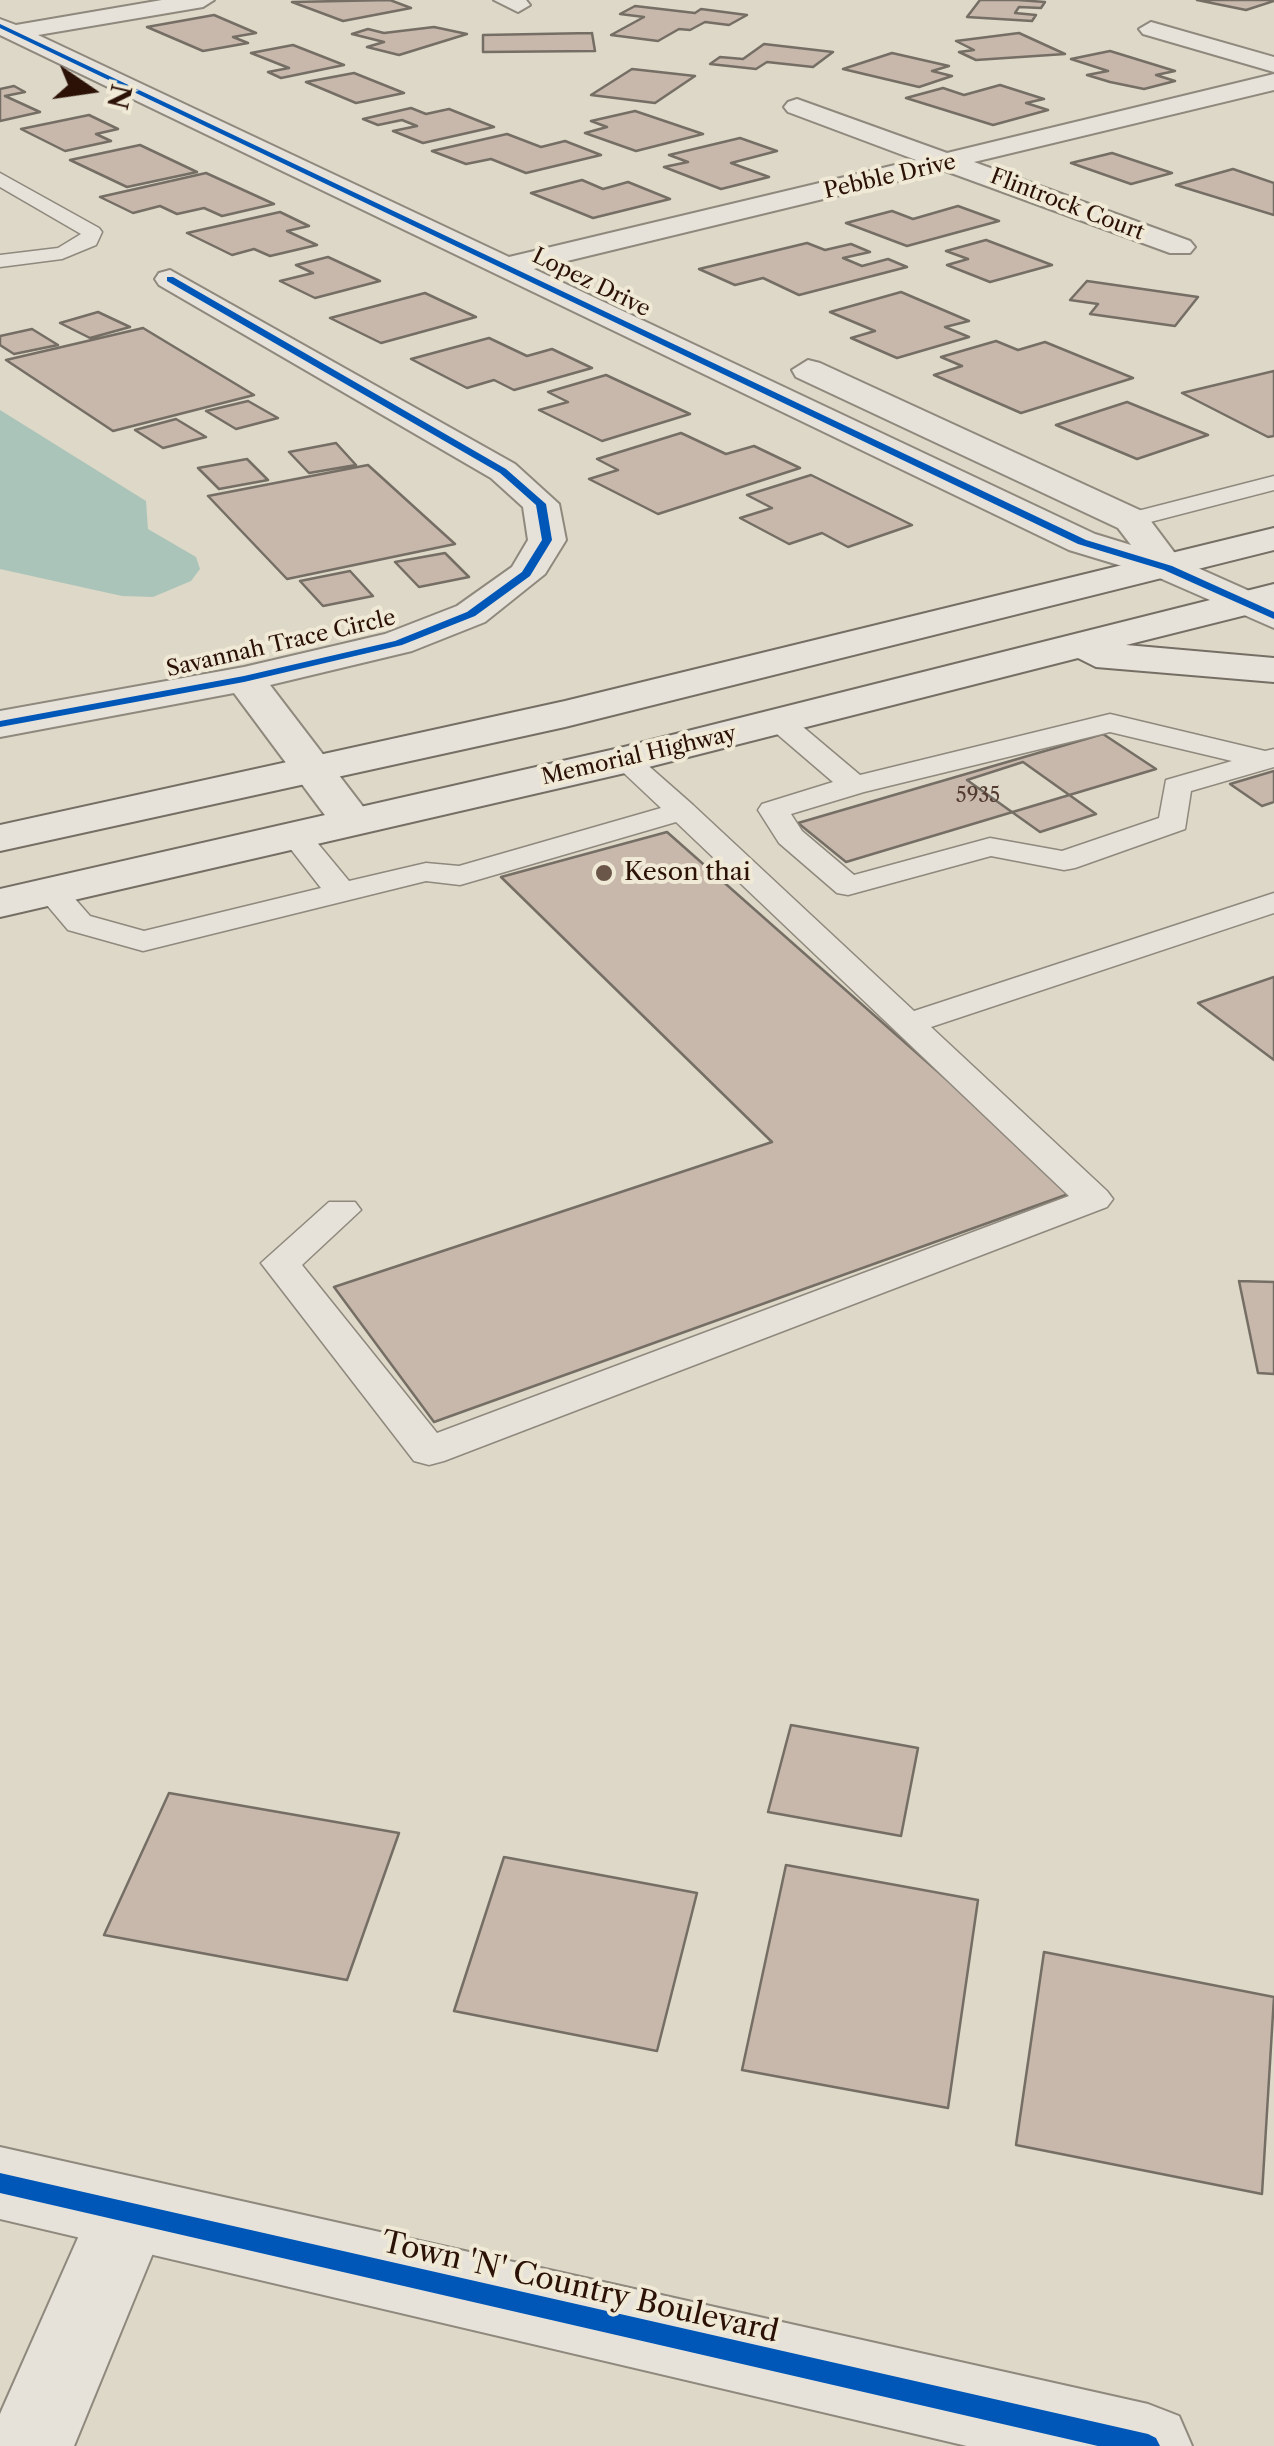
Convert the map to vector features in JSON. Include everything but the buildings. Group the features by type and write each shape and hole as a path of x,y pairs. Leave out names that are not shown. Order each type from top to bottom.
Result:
{"street":[{"path":"3,0 96,41"},
{"path":"8,29 202,0"},
{"name":"Lopez Drive","path":"8,29 1082,542 1168,568 1266,605"},
{"path":"1151,29 1274,66"},
{"name":"Pebble Drive","path":"505,267 1274,82"},
{"name":"Flintrock Court","path":"796,107 1180,248"},
{"name":"Lopez Drive","path":"508,232 606,276"},
{"name":"Savannah Trace Circle","path":"0,724 244,679 398,643 471,614 526,574 547,540 541,504 503,471 170,280"},
{"path":"775,354 1131,520 1168,568"},
{"path":"0,838 565,714 1274,539"},
{"name":"Memorial Highway","path":"0,903 625,760 1054,651 1266,605"},
{"path":"1054,651 1274,670"},
{"name":"Savannah Trace Circle","path":"244,679 352,822"},
{"name":"Town 'N' Country Boulevard","path":"0,2183 1148,2446"},
{"path":"30,2446 129,2214"}],"lane":[{"path":"0,179 92,232 89,242 62,253 0,261"},
{"path":"0,210 38,200"},
{"path":"1131,520 1274,483"},
{"path":"780,722 854,785"},
{"path":"1110,723 1270,759 1177,786 1174,823 1064,861 990,847 848,886 790,837 774,810 854,785 1110,723"},
{"path":"342,1210 280,1263 428,1451 1094,1199 625,760"},
{"path":"52,891 79,923 143,942 426,872 460,876 682,811"},
{"path":"294,834 342,892"},
{"path":"907,1024 1274,904"}],"shaded area":[{"path":"0,410 146,501 148,529 196,557 200,569 191,581 153,597 122,596 0,569"}],"cycle path":[{"path":"0,26 1082,542 1168,568 1274,616"},
{"path":"0,724 244,679 398,643 471,614 526,574 547,540 541,504 503,471 170,279"},
{"path":"0,2183 1148,2446"}],"place":[{"name":"Keson thai","path":"604,873"}]}
